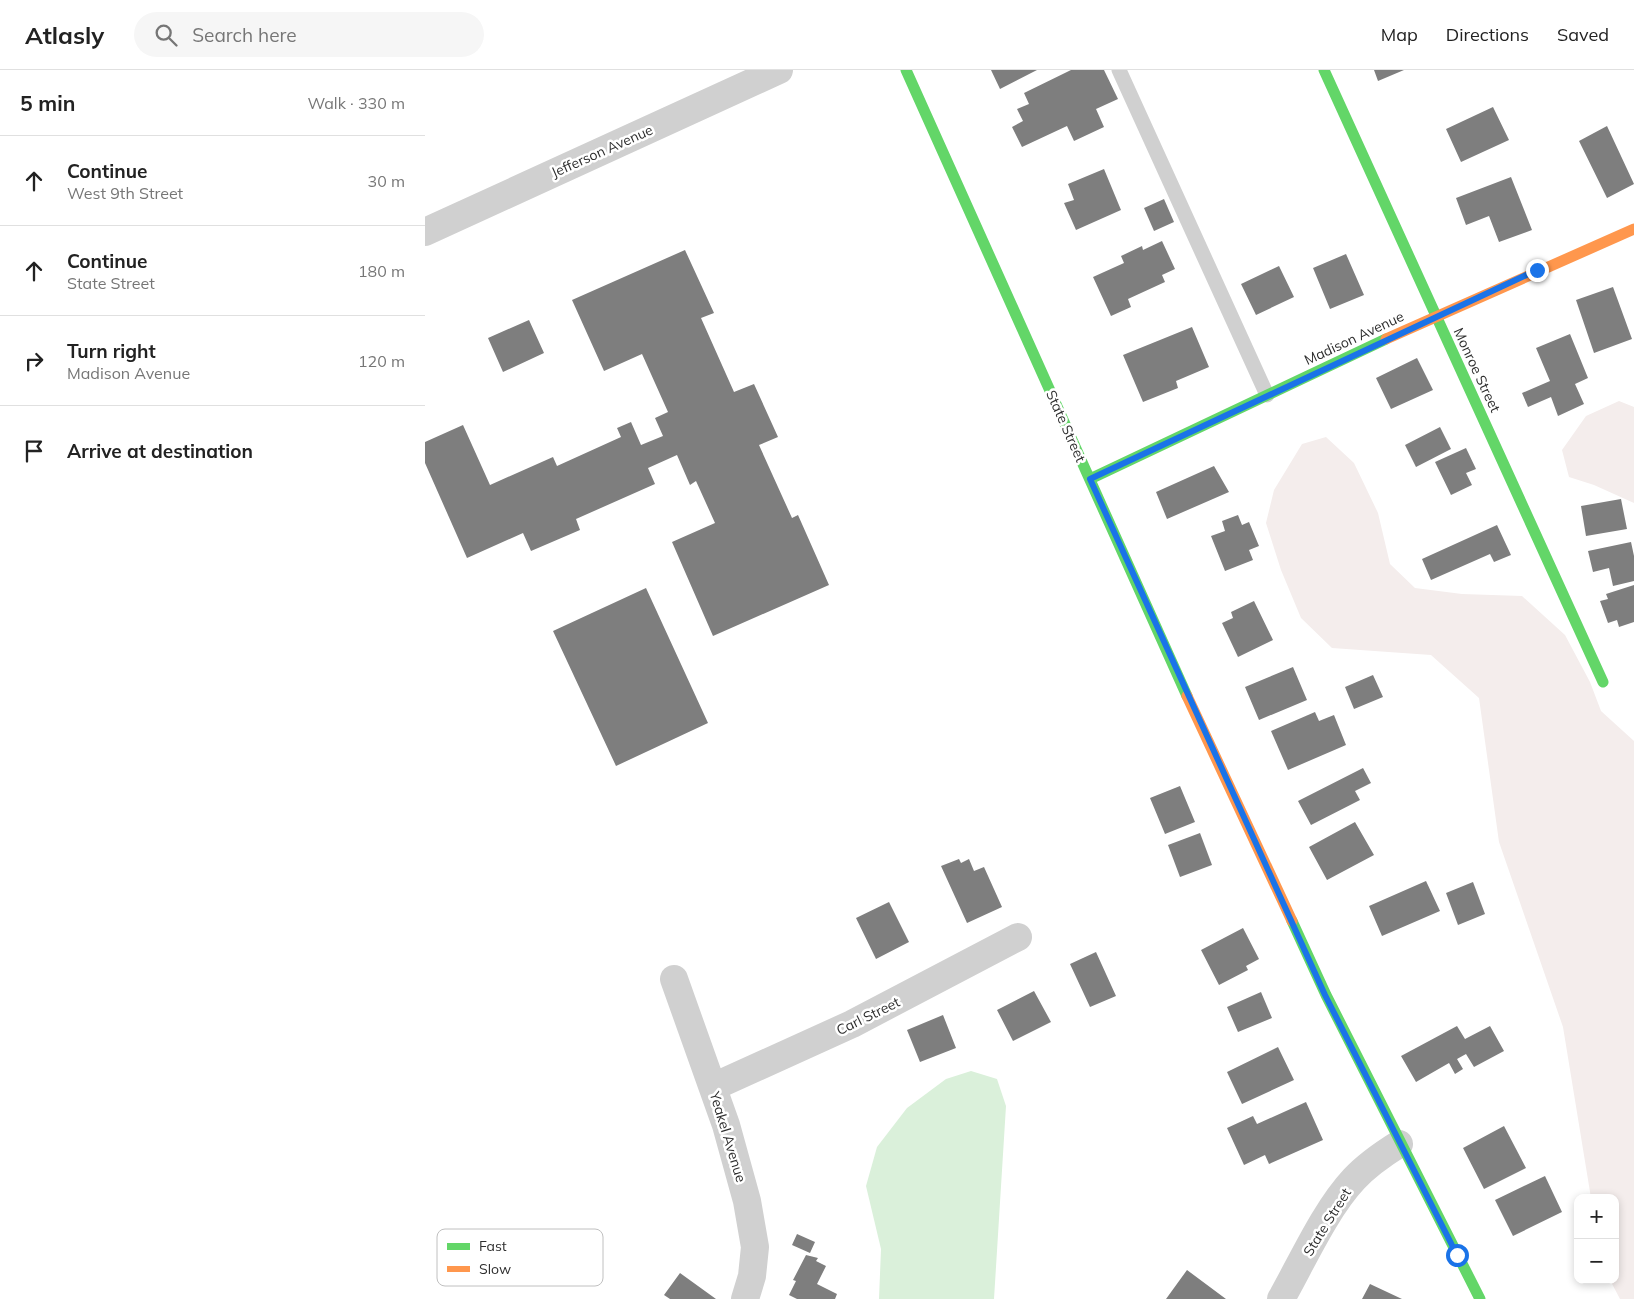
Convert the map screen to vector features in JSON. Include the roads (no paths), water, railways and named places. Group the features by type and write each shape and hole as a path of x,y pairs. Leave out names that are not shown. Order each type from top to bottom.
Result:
{"street":[{"name":"Jefferson Avenue","path":"425,232 779,70"},
{"name":"State Street","path":"906,70 1325,995 1399,1144 1376,1160 1353,1180 1319,1232 1281,1299"},
{"name":"Monroe Street","path":"1324,70 1603,682"},
{"name":"Madison Avenue","path":"1090,479 1436,316 1634,230"},
{"name":"Carl Street","path":"713,1087 852,1024 1018,937"},
{"name":"Yeakel Avenue","path":"674,979 713,1087 747,1201 755,1247 752,1276 745,1299"},
{"path":"1399,1144 1480,1299"}],"lane":[{"path":"1119,70 1267,395"}]}
